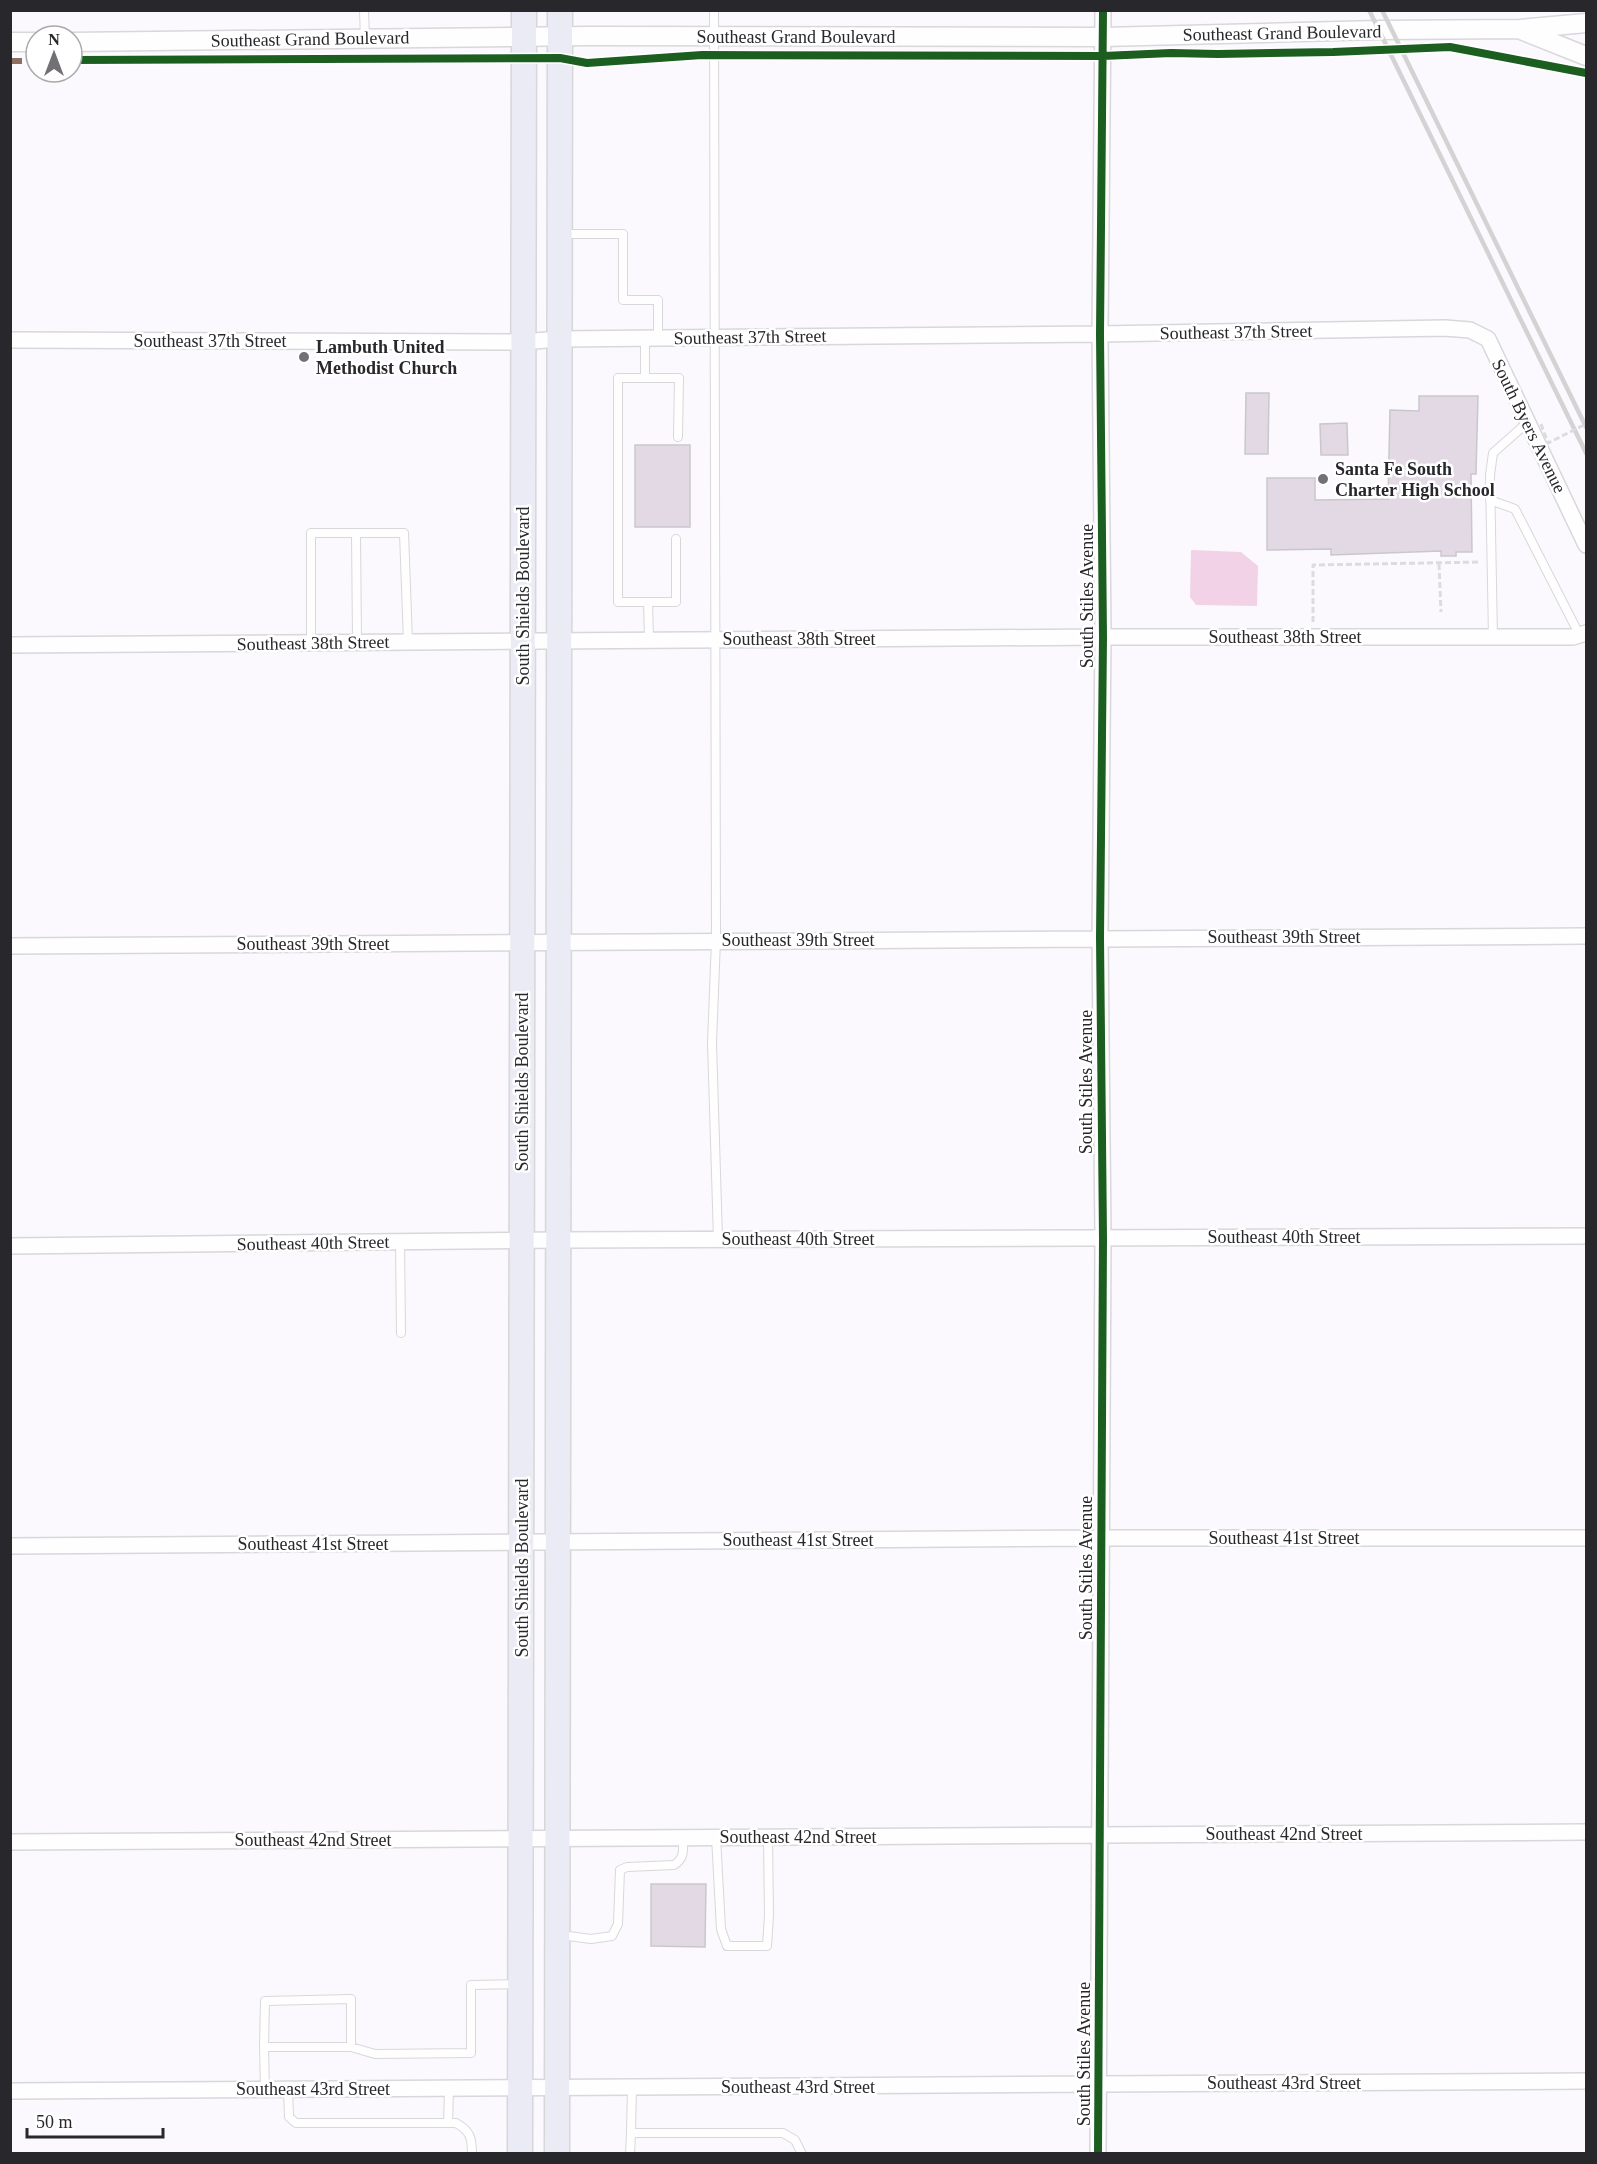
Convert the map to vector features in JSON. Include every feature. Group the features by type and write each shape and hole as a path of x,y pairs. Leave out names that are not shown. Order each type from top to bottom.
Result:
{"main road":[{"name":"South Shields Boulevard","path":"520,2154 524,10"},
{"name":"South Shields Boulevard","path":"557,2154 560,10"}],"street":[{"name":"South Stiles Avenue","path":"1098,2154 1101,1836 1100,334 1103,10"},
{"name":"Southeast Grand Boulevard","path":"84,42 714,36 1103,37 1520,29 1587,23"},
{"name":"Southeast Grand Boulevard","path":"1520,29 1587,56"},
{"name":"Southeast 37th Street","path":"10,340 522,342 559,339 1445,328 1470,330 1488,339"},
{"name":"South Byers Avenue","path":"1488,339 1534,424 1587,545"},
{"name":"Southeast 38th Street","path":"10,645 1102,637 1493,637 1583,634"},
{"name":"Southeast 39th Street","path":"10,946 1587,936"},
{"name":"Southeast 40th Street","path":"10,1246 557,1240 1587,1236"},
{"name":"Southeast 41st Street","path":"10,1546 1100,1538 1587,1538"},
{"name":"Southeast 42nd Street","path":"10,1842 1587,1832"},
{"name":"Southeast 43rd Street","path":"10,2091 1587,2081"}],"lane":[{"path":"364,10 364,39"},
{"path":"714,10 716,940 712,1043 718,1239"},
{"path":"559,234 623,234 623,300 658,300 645,378"},
{"path":"676,538 676,602 618,602 618,378 679,378 678,437"},
{"path":"1493,637 1490,475 1493,453 1534,424"},
{"path":"1490,500 1515,509 1583,634"},
{"path":"312,643 311,533 404,533 408,642"},
{"path":"356,533 357,642"},
{"path":"648,602 650,640"},
{"path":"400,1242 401,1333"},
{"path":"556,1935 591,1939 612,1936 618,1924 620,1870 627,1867 674,1866 683,1856 683,1838"},
{"path":"716,1838 721,1929 727,1947 766,1946 769,1915 768,1838"},
{"path":"264,2047 351,2047 375,2054 471,2053 471,1985 521,1984"},
{"path":"265,2089 265,2001 351,2000 351,2047"},
{"path":"630,2154 632,2088"},
{"path":"448,2123 449,2089"},
{"path":"288,2090 289,2117 296,2123 456,2123 467,2130 472,2139 472,2154"},
{"path":"632,2133 783,2133 795,2140 802,2154"}],"path":[{"path":"1534,424 1548,443 1587,424"},
{"path":"1313,622 1313,565 1483,562"},
{"path":"1439,564 1441,612"}],"shaded area":[{"path":"1191,550 1241,552 1258,566 1257,606 1196,605 1190,597"}],"building":[{"path":"1246,393 1269,393 1268,454 1245,454"},
{"path":"1419,396 1478,396 1476,474 1471,474 1472,552 1456,552 1456,556 1441,556 1441,551 1331,555 1331,549 1267,550 1267,478 1315,478 1315,500 1388,499 1390,410 1419,411"},
{"path":"1347,423 1348,455 1321,455 1320,424"},
{"path":"635,445 690,445 690,527 635,527"},
{"path":"651,1884 706,1884 705,1947 651,1946"}],"railway":[{"path":"1369,10 1586,453"},
{"path":"1382,10 1586,427"}],"marked path":[{"path":"10,61 24,61"}],"cycle path":[{"path":"1098,2154 1103,1238 1100,937 1103,637 1100,334 1103,10"},
{"path":"84,60 560,58 587,63 702,55 1103,56 1171,53 1333,52 1450,47 1586,73"}],"place":[{"name":"Lambuth United Methodist Church","path":"304,357"},
{"name":"Santa Fe South Charter High School","path":"1323,479"}]}
